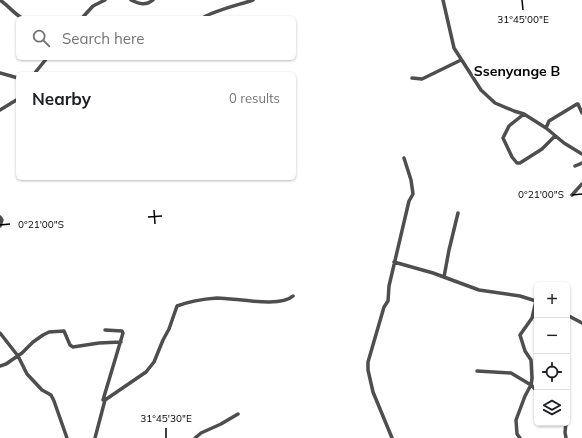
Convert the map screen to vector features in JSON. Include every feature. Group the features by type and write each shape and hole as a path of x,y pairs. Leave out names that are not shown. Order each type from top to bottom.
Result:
{"street":[{"path":"0,0 10,7 18,16"},
{"path":"83,16 93,6 105,0"},
{"path":"131,0 138,4 147,4 153,0"},
{"path":"206,16 253,0"},
{"path":"443,0 454,48 481,90 495,103 524,114 582,154"},
{"path":"36,72 45,60"},
{"path":"412,78 422,79 461,60"},
{"path":"0,73 16,77"},
{"path":"0,110 16,100"},
{"path":"546,128 548,121 577,104 582,113"},
{"path":"524,114 509,126 504,138 512,157 517,163 520,163 542,148 555,136"},
{"path":"392,438 372,392 368,366 384,307 388,301 388,286 409,201 413,194 411,180 404,158"},
{"path":"575,166 582,162"},
{"path":"572,194 582,184"},
{"path":"444,277 458,214"},
{"path":"0,217 2,220 0,226"},
{"path":"394,262 444,277 480,290 520,296 534,301"},
{"path":"105,400 146,372 154,362 169,329 177,306 188,302 218,298 264,302 290,299 293,296"},
{"path":"520,438 517,434 516,418 531,385 532,378 531,360 525,351 520,338 521,333 533,315 534,311"},
{"path":"570,317 582,323"},
{"path":"95,438 105,400 103,400 123,332 105,330"},
{"path":"0,366 6,364 26,351 33,342 48,332 64,331 70,345 73,347 99,343 121,342"},
{"path":"0,333 18,356 27,374 42,390 51,395 67,438"},
{"path":"477,371 511,373 531,385 536,390"},
{"path":"195,438 238,414"},
{"path":"565,426 564,432 566,438"}],"district":[{"name":"Ssenyange B","path":"517,71"}]}
